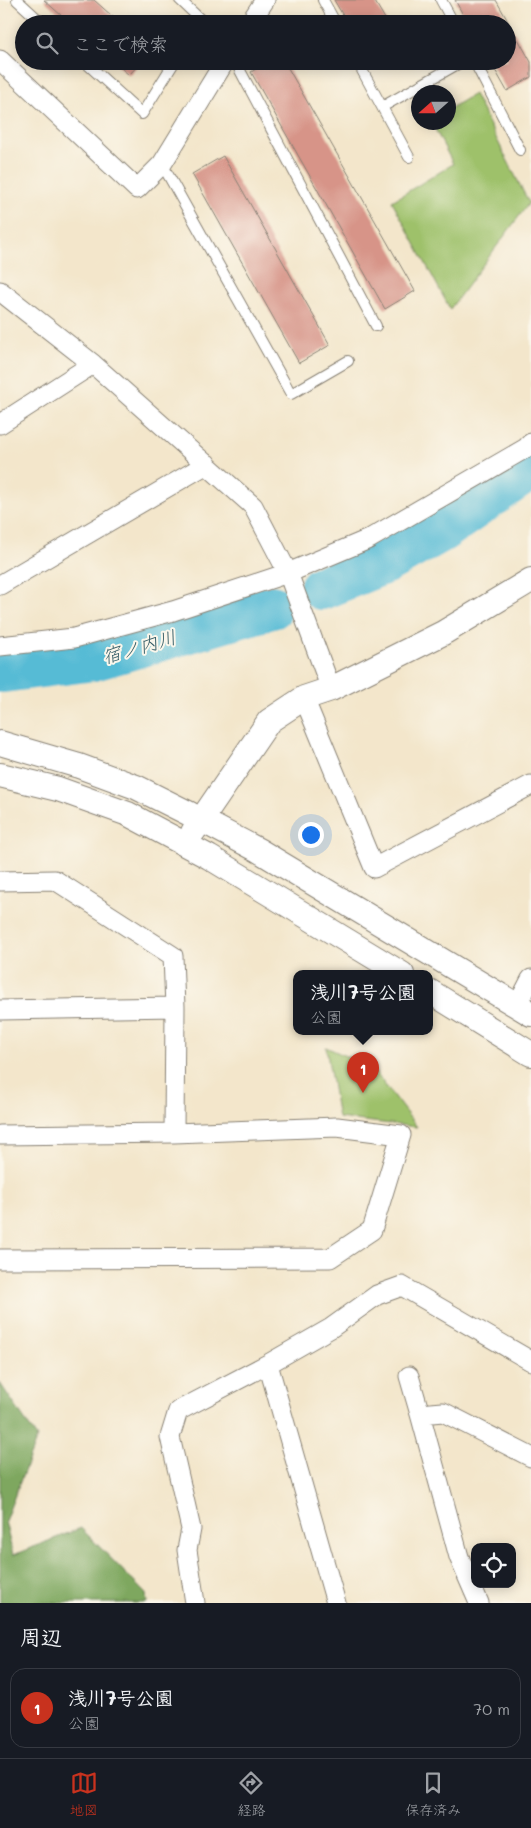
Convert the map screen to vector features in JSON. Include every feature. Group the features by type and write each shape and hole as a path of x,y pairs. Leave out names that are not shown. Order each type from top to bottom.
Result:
{"street":[{"path":"255,15 265,0"},
{"path":"2,65 137,189 162,164 219,70"},
{"path":"0,290 93,364 253,506 288,573 331,689"},
{"path":"0,424 93,364"},
{"path":"0,646 74,638 173,611 288,573 369,539 526,448 531,443"},
{"path":"0,585 207,464"},
{"path":"186,844 269,721 304,698 331,689 443,633 531,580"},
{"path":"304,698 374,868 531,785"},
{"path":"0,743 79,766 136,787 201,820 258,850 524,1010 531,979"},
{"path":"0,775 58,789 128,814 210,856 395,970"},
{"path":"0,881 55,880 174,956 174,1133"},
{"path":"433,993 531,1054"},
{"path":"0,1010 175,1007"},
{"path":"0,1135 174,1133 337,1127 401,1135 372,1230 330,1258 0,1260"},
{"path":"196,1603 187,1550 191,1529 170,1437 178,1411 332,1328 377,1294 402,1286 531,1362"},
{"path":"268,1364 336,1603"},
{"path":"409,1376 459,1557 479,1603"},
{"path":"420,1414 443,1412 531,1457"}],"lane":[{"path":"17,0 33,15"},
{"path":"180,0 196,15"},
{"path":"323,0 331,15"},
{"path":"441,0 449,15"},
{"path":"94,70 142,114 169,70"},
{"path":"240,70 376,326"},
{"path":"362,70 408,157"},
{"path":"382,107 447,70"},
{"path":"479,70 520,150"},
{"path":"162,164 291,394 348,361"}],"green space":[{"path":"474,94 529,203 450,309 392,201 453,164 436,130 456,130 456,105"},
{"path":"326,1047 372,1068 417,1127 338,1118"},
{"path":"0,1383 37,1438 5,1521 13,1555 81,1528 146,1594 147,1603 0,1603"}],"building":[{"path":"44,0 94,0 111,15 61,15"},
{"path":"334,0 374,0 383,15 343,15"},
{"path":"455,0 496,0 504,15 463,15"},
{"path":"516,35 531,62 531,77 507,91 495,70 516,70"},
{"path":"123,70 134,70 129,75"},
{"path":"254,70 289,70 415,291 385,309 251,72"},
{"path":"223,156 330,345 299,363 192,174"}],"waterway":[{"name":"宿ノ内川","path":"321,588 385,562 442,530 531,468"},
{"name":"宿ノ内川","path":"3,671 94,659 272,607"}],"place":[{"name":"浅川7号公園","path":"363,1093"}]}
